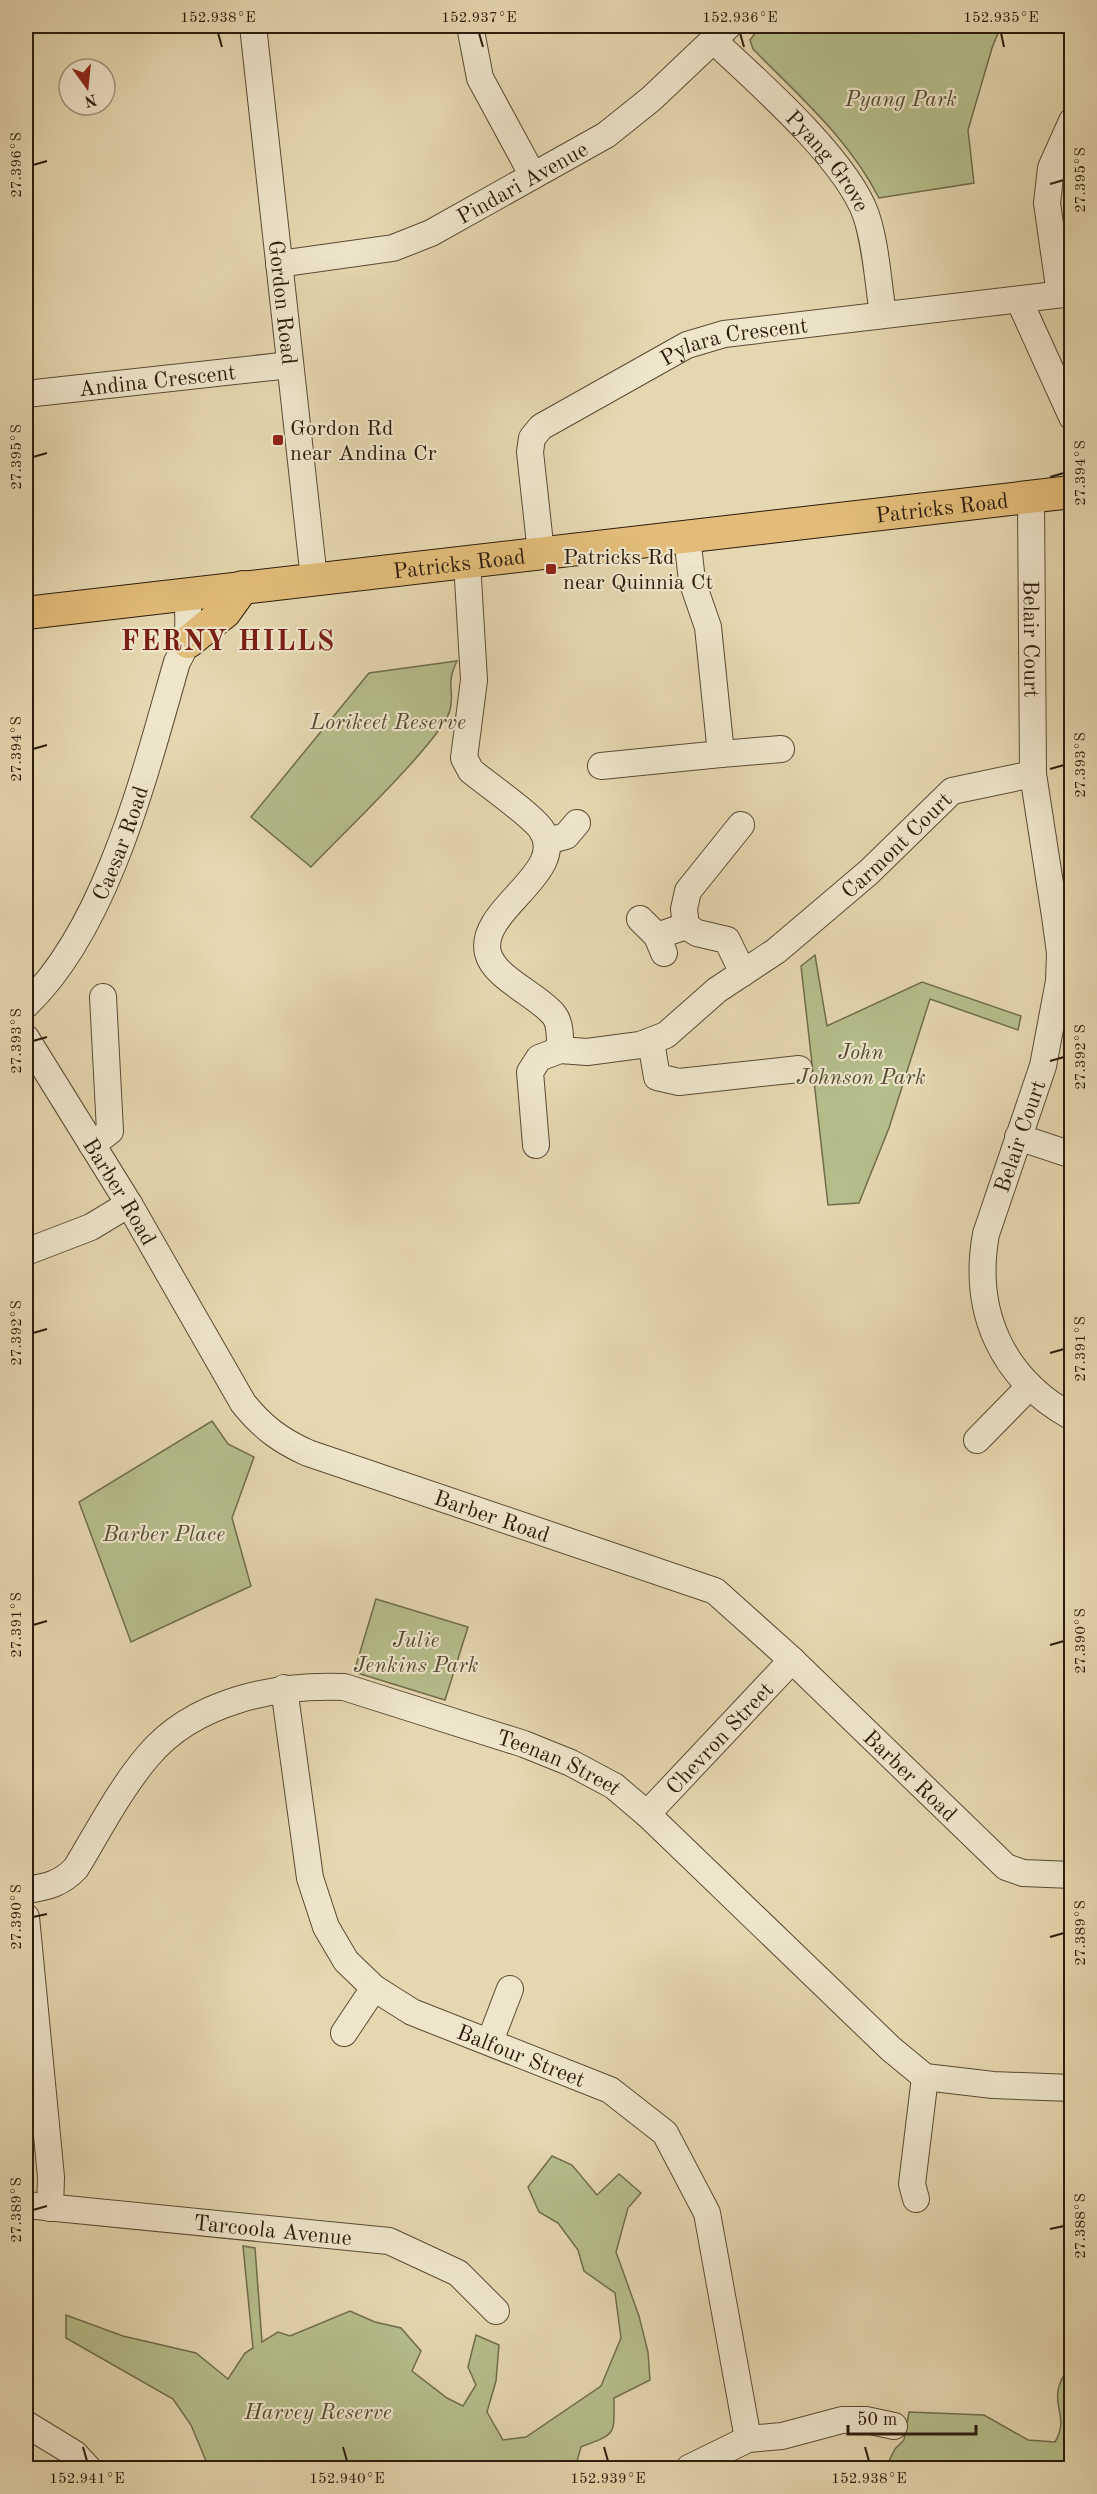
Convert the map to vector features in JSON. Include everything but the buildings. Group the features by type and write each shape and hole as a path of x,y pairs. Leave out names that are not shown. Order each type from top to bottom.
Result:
{"main road":[{"name":"Patricks Road","path":"26,613 1071,492"},
{"path":"182,652 225,612 243,587"}],"street":[{"name":"Gordon Road","path":"253,26 314,579"},
{"path":"470,26 480,78 533,177"},
{"name":"Pindari Avenue","path":"279,264 393,248 432,233 606,135 651,99 721,33"},
{"name":"Pyang Grove","path":"721,33 828,154 849,183 866,214 883,314"},
{"path":"1066,294 1047,203 1051,168 1071,121"},
{"name":"Pylara Crescent","path":"541,553 530,452 532,438 541,427 687,345 724,334 1066,294"},
{"path":"1019,300 1071,417"},
{"name":"Andina Crescent","path":"26,394 290,365"},
{"name":"Belair Court","path":"1031,498 1033,774 1056,925 1059,981 1043,1066 986,1234 982,1260 982,1286 989,1321 998,1341 1029,1387 1071,1417"},
{"path":"687,536 692,581 708,627 721,754"},
{"path":"467,562 474,680 464,759 471,771 540,827 548,841 547,858 488,933 488,952 493,965 555,1016 560,1030 560,1050"},
{"name":"Caesar Road","path":"26,1005 50,977 78,936 135,805 190,627 180,595"},
{"path":"601,766 781,749"},
{"name":"Carmont Court","path":"651,1042 666,1035 717,990 776,951 869,872 952,791 1033,774"},
{"path":"548,841 567,836 577,823"},
{"path":"686,926 684,909 687,891 741,825"},
{"path":"654,936 686,926 697,933 726,940 743,973"},
{"path":"92,1145 110,1131 103,997"},
{"name":"Barber Road","path":"26,1038 129,1204 243,1403 258,1422 281,1440 308,1453 715,1591 792,1660 1006,1867 1023,1873 1071,1875"},
{"path":"536,1144 530,1072 539,1058 560,1050 587,1052 651,1042 657,1077 666,1081 679,1082 799,1069"},
{"path":"1018,1137 1071,1155"},
{"path":"26,1252 91,1227 129,1204"},
{"path":"977,1440 1029,1387"},
{"name":"Chevron Street","path":"647,1814 792,1660"},
{"name":"Teenan Street","path":"26,1890 55,1885 67,1878 76,1868 130,1780 149,1754 173,1733 206,1714 240,1699 284,1688 344,1687 524,1744 592,1773 614,1786 647,1814 891,2049 926,2077"},
{"name":"Balfour Street","path":"284,1688 310,1878 326,1927 346,1961 374,1988 412,2012 610,2090 665,2133 708,2213 748,2439"},
{"path":"26,1917 51,2177 38,2207"},
{"path":"345,2033 374,1988"},
{"path":"490,2041 510,1989"},
{"path":"916,2199 912,2184 926,2077 993,2085 1071,2088"},
{"name":"Tarcoola Avenue","path":"38,2207 389,2241 458,2273 496,2311"},
{"path":"689,2469 748,2439 782,2436 842,2420 866,2420 894,2426"},
{"path":"26,2424 75,2454 88,2469"}],"green space":[{"name":"Pyang Park","path":"761,26 1001,26 992,48 968,130 974,183 879,198 853,156 838,137 753,49 750,40"},
{"name":"Lorikeet Reserve","path":"457,661 451,682 450,710 443,724 388,789 311,867 251,817 369,673"},
{"name":"John Johnson Park","path":"815,955 827,1026 922,982 1021,1016 1018,1030 930,999 889,1128 859,1203 828,1205 801,966"},
{"name":"Barber Place","path":"212,1421 228,1444 254,1457 232,1518 251,1586 131,1642 79,1502"},
{"name":"Julie Jenkins Park","path":"376,1599 468,1627 445,1700 354,1672"},
{"name":"Harvey Reserve","path":"552,2156 572,2165 597,2195 619,2174 641,2193 628,2208 616,2252 639,2316 648,2352 650,2380 614,2398 614,2420 611,2432 581,2447 575,2468 209,2468 191,2425 173,2399 66,2338 66,2315 123,2336 196,2353 228,2379 245,2353 253,2348 243,2246 255,2248 262,2342 278,2332 290,2336 350,2311 375,2322 401,2328 421,2351 412,2371 447,2398 463,2406 476,2385 468,2367 476,2335 499,2345 496,2381 487,2412 503,2440 526,2437 601,2386 621,2338 615,2293 584,2271 578,2250 558,2223 539,2212 528,2187"},
{"path":"1071,2374 1071,2468 902,2468 889,2461 895,2449 904,2440 909,2412 984,2415 1028,2440 1055,2442 1061,2424 1058,2402 1059,2385 1064,2375"}],"place":[{"name":"Gordon Rd near Andina Cr","path":"278,440"},
{"name":"Patricks Rd near Quinnia Ct","path":"551,569"}],"district":[{"name":"FERNY HILLS","path":"228,640"}]}
